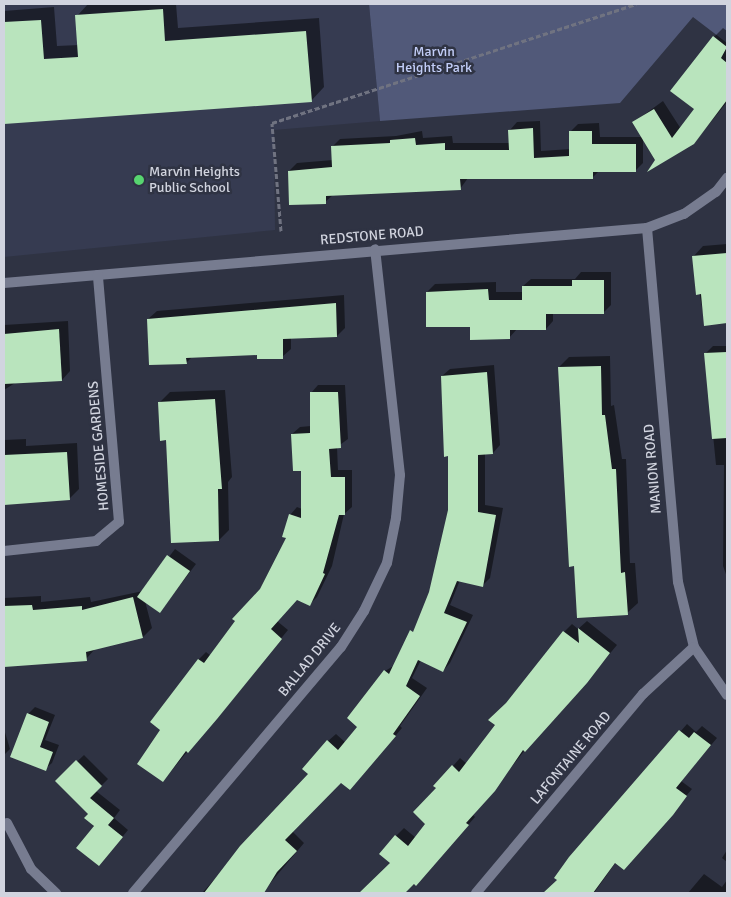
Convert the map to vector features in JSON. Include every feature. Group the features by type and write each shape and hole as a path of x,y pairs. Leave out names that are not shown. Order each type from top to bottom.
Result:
{"street":[{"name":"REDSTONE ROAD","path":"4,283 375,249 647,228 696,207 716,192 727,178"},
{"name":"MANION ROAD","path":"647,228 678,582 694,647 727,695"},
{"name":"BALLAD DRIVE","path":"133,893 340,647 364,611 387,563 396,518 400,475 375,249"},
{"name":"HOMESIDE GARDENS","path":"4,551 96,541 119,522 98,275"},
{"name":"LAFONTAINE ROAD","path":"476,893 642,694 694,647"},
{"path":"7,823 31,869 56,893"}],"path":[{"path":"281,231 272,122 636,4"}],"shaded area":[{"name":"Marvin Heights Public School","path":"4,4 369,4 380,121 274,130 275,230 4,257"}],"green space":[{"name":"Marvin Heights Park","path":"369,4 727,4 727,43 693,17 620,103 380,121"}],"building":[{"path":"163,9 165,41 306,31 312,102 4,124 4,22 41,20 44,59 78,57 75,15"},
{"path":"713,36 727,47 721,58 727,63 727,100 694,144 647,172 655,160 632,122 654,109 672,138 694,109 670,91"},
{"path":"533,128 534,158 569,156 569,131 592,131 592,144 636,144 636,172 593,172 593,179 460,179 461,190 326,196 326,204 289,205 288,171 332,167 331,146 390,143 390,140 415,138 416,145 445,143 445,150 509,150 508,130"},
{"path":"727,253 727,323 704,326 701,294 696,295 692,256"},
{"path":"572,280 604,280 604,314 546,314 546,330 510,330 510,339 470,340 470,327 426,327 426,292 488,289 489,300 522,300 522,286 572,286"},
{"path":"336,303 337,337 283,339 283,359 257,359 257,355 186,358 187,364 149,365 147,319"},
{"path":"59,329 62,381 4,384 4,334"},
{"path":"727,352 727,438 712,439 704,353"},
{"path":"601,366 602,415 605,415 612,469 616,469 621,573 625,572 628,615 577,618 574,566 569,567 558,367"},
{"path":"487,372 493,454 478,455 478,512 496,515 483,587 457,581 444,613 467,622 443,672 418,660 406,686 420,696 393,734 396,736 350,790 341,783 285,840 297,851 277,872 264,893 204,893 240,846 308,774 302,769 327,740 338,750 357,727 347,718 384,670 389,674 410,630 413,632 429,592 448,510 448,456 444,457 441,376"},
{"path":"310,392 338,392 341,448 329,449 331,477 345,477 345,515 339,515 323,573 325,574 310,606 297,600 271,629 282,639 188,753 186,751 163,782 137,764 160,730 150,722 198,659 204,663 235,621 232,619 260,589 286,538 282,537 289,514 301,518 301,471 293,471 291,434 310,433"},
{"path":"215,399 222,489 218,489 219,541 171,543 166,440 160,441 158,402"},
{"path":"67,452 70,500 4,505 4,455"},
{"path":"167,555 190,571 160,613 137,597"},
{"path":"133,597 143,638 86,652 87,661 4,667 4,606 32,605 33,610 82,606 82,610"},
{"path":"578,628 610,653 587,683 525,752 523,750 495,791 466,823 469,825 416,886 414,884 405,893 359,893 390,863 379,854 395,835 408,846 425,824 413,812 436,788 433,786 452,765 459,772 495,725 488,720 506,703 563,631 579,643"},
{"path":"27,713 49,722 40,747 53,752 46,771 10,757"},
{"path":"679,730 689,738 694,732 711,745 676,788 687,796 673,815 624,870 615,863 593,893 543,893 557,880 554,878 569,857"},
{"path":"76,760 102,786 90,798 114,818 108,825 123,837 99,866 76,848 94,826 84,818 88,814 55,781"}],"place":[{"name":"Marvin Heights Public School","path":"139,180"}]}
